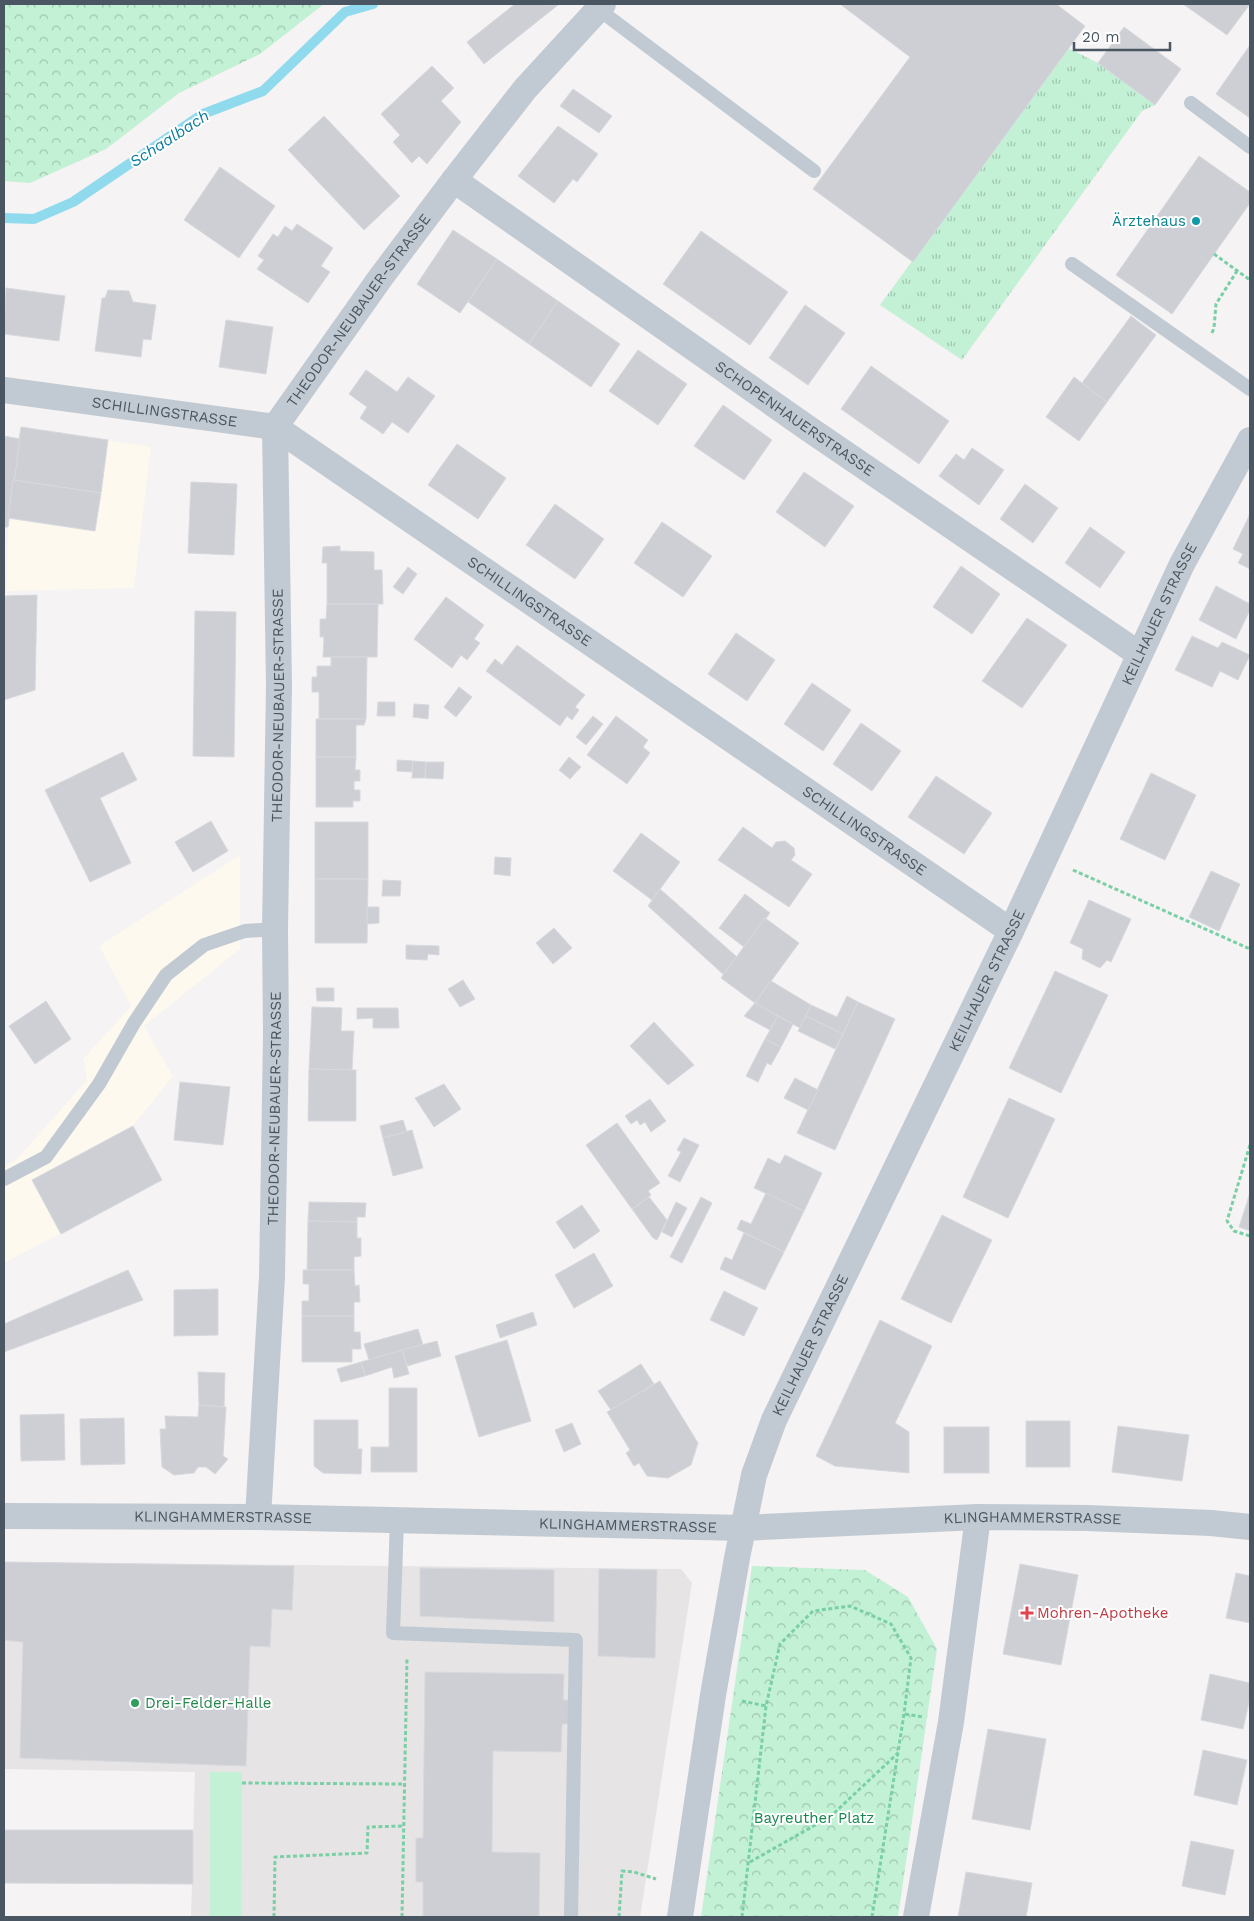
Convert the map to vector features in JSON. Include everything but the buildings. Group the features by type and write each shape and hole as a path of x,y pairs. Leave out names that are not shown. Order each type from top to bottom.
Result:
{"street":[{"name":"THEODOR-NEUBAUER-STRASSE","path":"258,1517 272,1277 276,1035 275,929 279,686 275,427 381,277 454,180 525,89 600,7"},
{"name":"SCHOPENHAUERSTRASSE","path":"454,180 818,434 1139,654"},
{"name":"SCHILLINGSTRASSE","path":"4,390 275,427 1011,931"},
{"name":"KEILHAUER STRASSE","path":"743,1528 754,1474 774,1420 1011,931 1182,564 1250,440"},
{"name":"KLINGHAMMERSTRASSE","path":"4,1516 258,1517 743,1528 978,1518 1087,1518 1211,1523 1250,1527"},
{"path":"916,1917 951,1722 978,1518"},
{"path":"680,1917 713,1695 743,1528"}],"lane":[{"path":"600,7 814,172"},
{"path":"1191,103 1250,147"},
{"path":"1072,264 1250,389"},
{"path":"4,1179 46,1157 99,1084 134,1023 166,975 204,944 245,931 275,929"},
{"path":"397,1520 393,1633 576,1640 571,1917"}],"path":[{"path":"1214,254 1250,280"},
{"path":"1201,355 1214,328 1216,304 1237,271"},
{"path":"1045,857 1250,949"},
{"path":"1250,1145 1227,1221 1234,1231 1250,1236"},
{"path":"742,1917 766,1706 780,1644 813,1611 850,1606 891,1624 910,1658 898,1753 872,1917"},
{"path":"402,1917 407,1634"},
{"path":"749,1862 831,1816 898,1753"},
{"path":"242,1783 404,1784"},
{"path":"274,1917 275,1857 367,1853 368,1827 403,1826"},
{"path":"619,1917 622,1871 634,1872 658,1880"}],"shaded area":[{"path":"21,427 151,447 134,588 7,591 8,527"},
{"path":"240,855 240,949 144,1026 173,1076 133,1126 162,1180 4,1263 4,1166 16,1160 87,1080 83,1059 131,1006 99,946"},
{"path":"4,1562 681,1569 692,1583 640,1917 191,1917 195,1772 4,1769"}],"green space":[{"path":"4,4 324,4 260,54 179,93 106,149 30,183 4,181"},
{"path":"1068,48 1098,63 1155,105 1142,111 962,360 880,305"},
{"name":"Bayreuther Platz","path":"752,1566 865,1570 908,1597 937,1649 898,1917 701,1917"},
{"path":"210,1772 242,1772 241,1917 210,1917"}],"waterway":[{"name":"Schaalbach","path":"4,218 34,219 73,202 203,114 263,91 345,12 373,4"}],"place":[{"name":"Ärztehaus","path":"1196,221"},
{"name":"Mohren-Apotheke","path":"1027,1613"},
{"name":"Drei-Felder-Halle","path":"135,1703"}]}
